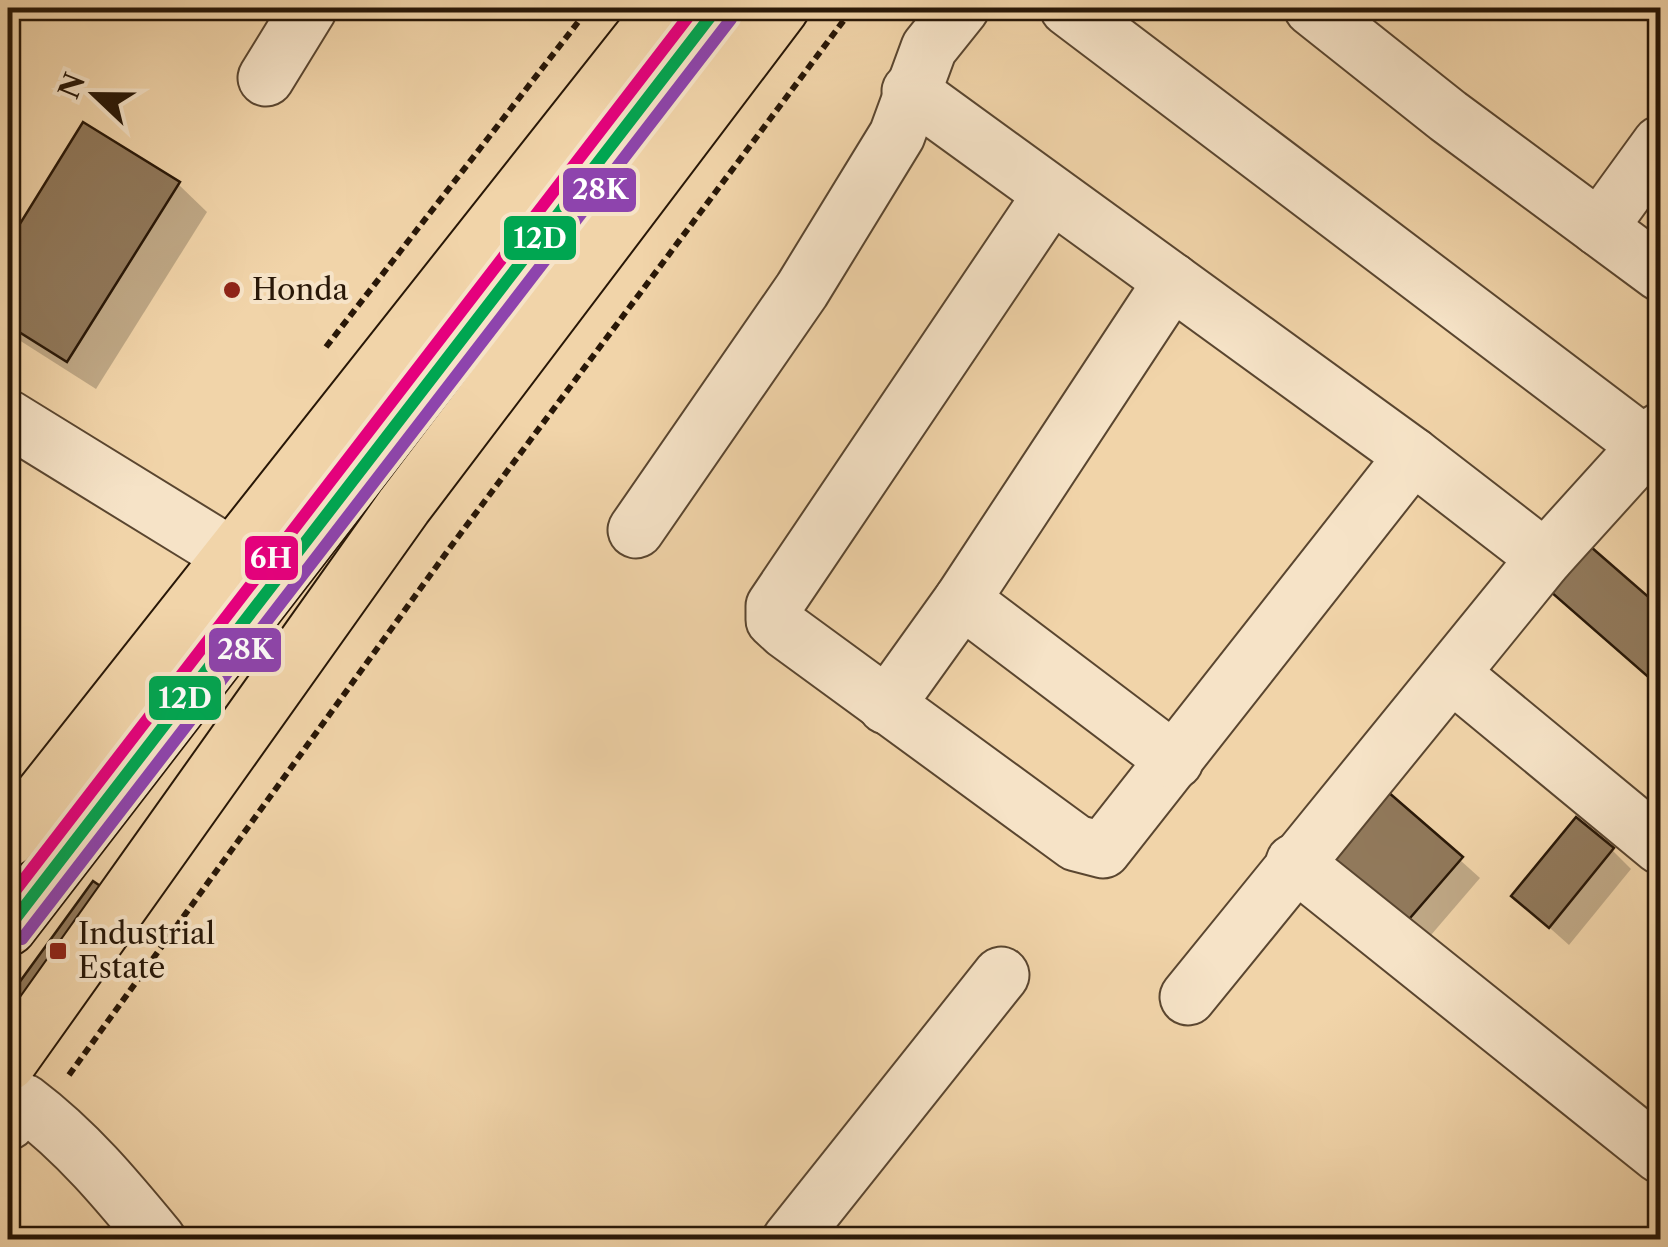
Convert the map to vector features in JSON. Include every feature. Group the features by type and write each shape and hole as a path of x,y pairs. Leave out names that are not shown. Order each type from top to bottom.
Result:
{"main road":[{"path":"8,839 664,8"},
{"path":"8,928 717,8"},
{"path":"8,1064 404,506 781,8"}],"street":[{"path":"266,78 309,8"},
{"path":"636,530 802,290 897,135 929,48 962,8"},
{"path":"1068,8 1657,445 1545,558 1188,997"},
{"path":"1341,16 1448,116 1660,273"},
{"path":"910,91 1413,456 1545,558"},
{"path":"1600,228 1660,144"},
{"path":"1052,195 774,606 774,620 786,631 886,706 1090,848 1103,850 1114,841 1413,456"},
{"path":"886,706 962,600 1172,281"},
{"path":"8,418 232,556"},
{"path":"962,600 1175,761"},
{"path":"1453,675 1660,846"},
{"path":"1294,862 1660,1155"},
{"path":"790,1240 1001,974"},
{"path":"24,1118 95,1162 158,1240"}],"path":[{"path":"24,1118 853,8"}],"building":[{"path":"83,122 180,182 67,362 8,325 8,243"},
{"path":"1583,540 1660,607 1660,674 1654,682 1543,585"},
{"path":"1380,785 1463,857 1404,925 1322,853"},
{"path":"1576,817 1614,848 1549,928 1511,896"},
{"path":"93,881 115,896 31,1014 8,998"}],"transit line":[{"name":"6H","path":"8,900 695,8"},
{"name":"12D","path":"8,928 717,8"},
{"name":"28K","path":"22,939 731,19"}],"place":[{"name":"Honda","path":"232,290"},
{"name":"Industrial Estate","path":"58,951"}]}
